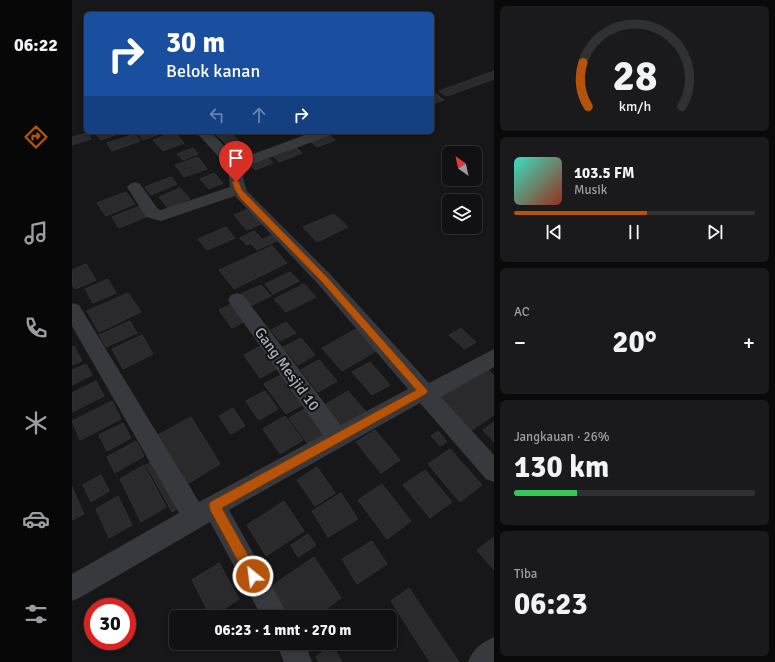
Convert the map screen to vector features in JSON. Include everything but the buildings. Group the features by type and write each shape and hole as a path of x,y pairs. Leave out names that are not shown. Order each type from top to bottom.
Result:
{"street":[{"path":"205,134 235,166 238,190 324,279 494,471"},
{"path":"235,166 321,134"},
{"path":"135,187 152,214 161,216 238,190"},
{"name":"Gang Mesjid 10","path":"237,300 338,438"},
{"path":"72,310 204,512 271,610"},
{"path":"72,588 204,512 338,438 494,357"},
{"path":"294,650 298,662"},
{"path":"482,662 494,651"}],"route":[{"path":"236,182 238,190 243,196 324,279 423,391 214,506 253,576"}]}
